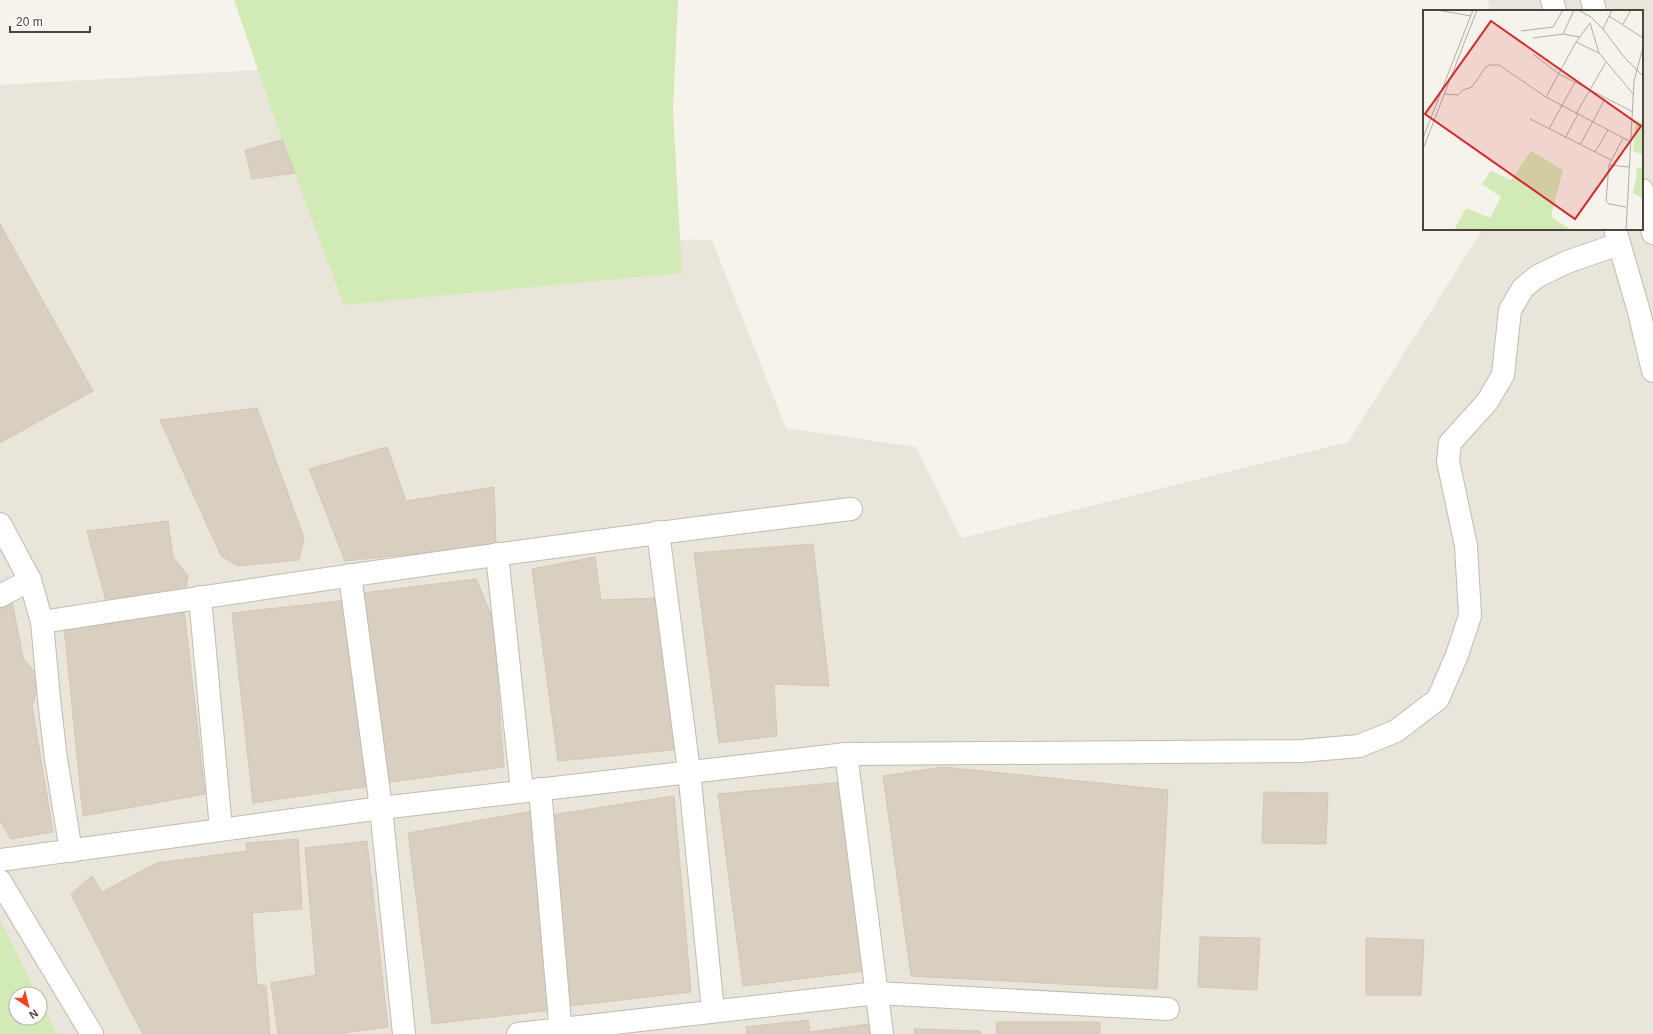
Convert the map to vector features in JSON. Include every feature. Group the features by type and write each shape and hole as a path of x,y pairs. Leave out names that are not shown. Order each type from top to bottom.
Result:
{"street":[{"path":"1552,0 1555,10"},
{"path":"1592,0 1595,10"},
{"path":"1643,194 1653,233"},
{"path":"0,860 382,808 846,754 1301,750 1359,746 1396,731 1438,699 1457,655 1470,616 1466,546 1448,462 1450,443 1487,402 1503,375 1510,310 1523,288 1538,276 1617,236 1639,312 1653,371"},
{"path":"42,622 200,597 496,554 609,540 658,532 851,509"},
{"path":"0,524 30,580 42,622 52,722 71,850"},
{"path":"658,532 690,771 713,1012"},
{"path":"496,554 531,790 561,1032"},
{"path":"350,575 382,808 404,1034"},
{"path":"0,596 30,580"},
{"path":"200,597 221,829"},
{"path":"846,754 882,1034"},
{"path":"0,880 92,1034"},
{"path":"518,1034 561,1032 876,993 1168,1009"}],"shaded area":[{"path":"1488,0 1653,0 1653,1034 0,1034 0,85 324,66 393,237 712,240 786,428 916,447 961,538 1348,442 1482,230 1643,230 1643,10 1490,10"}],"green space":[{"path":"234,0 678,0 673,110 682,273 344,305 282,140"},
{"path":"0,919 33,986 8,986 8,1026 48,1026 48,1015 57,1034 0,1034"}],"building":[{"path":"282,140 295,173 252,179 245,150"},
{"path":"0,224 93,391 0,443"},
{"path":"257,408 304,538 299,560 238,566 221,556 160,420"},
{"path":"387,447 406,501 494,487 496,545 345,561 309,469"},
{"path":"168,521 173,557 188,576 186,589 106,601 87,531"},
{"path":"813,544 829,686 774,684 777,736 719,743 694,553"},
{"path":"595,557 601,600 661,598 682,749 558,761 532,569"},
{"path":"476,579 493,619 504,767 383,783 363,593"},
{"path":"348,600 371,786 253,803 232,613"},
{"path":"12,601 23,658 40,679 32,706 53,832 11,839 0,821 0,608"},
{"path":"184,608 205,794 83,816 64,626"},
{"path":"943,767 1168,790 1157,989 911,976 883,776"},
{"path":"843,782 865,971 743,986 718,794"},
{"path":"1264,792 1328,793 1326,844 1262,843"},
{"path":"674,796 691,992 569,1006 551,815"},
{"path":"533,811 551,1010 432,1024 408,833"},
{"path":"298,839 302,909 252,913 257,984 266,986 270,1034 143,1034 71,894 92,876 102,892 157,863 247,851 246,843"},
{"path":"367,841 388,1027 335,1034 278,1034 271,983 316,975 305,848"},
{"path":"1200,937 1260,938 1257,990 1198,987"},
{"path":"1366,938 1424,940 1421,995 1366,995"},
{"path":"808,1020 810,1032 876,1023 877,1034 747,1034 746,1027"},
{"path":"996,1022 1100,1022 1100,1034 997,1034"},
{"path":"914,1029 980,1031 981,1034 915,1034"}]}
